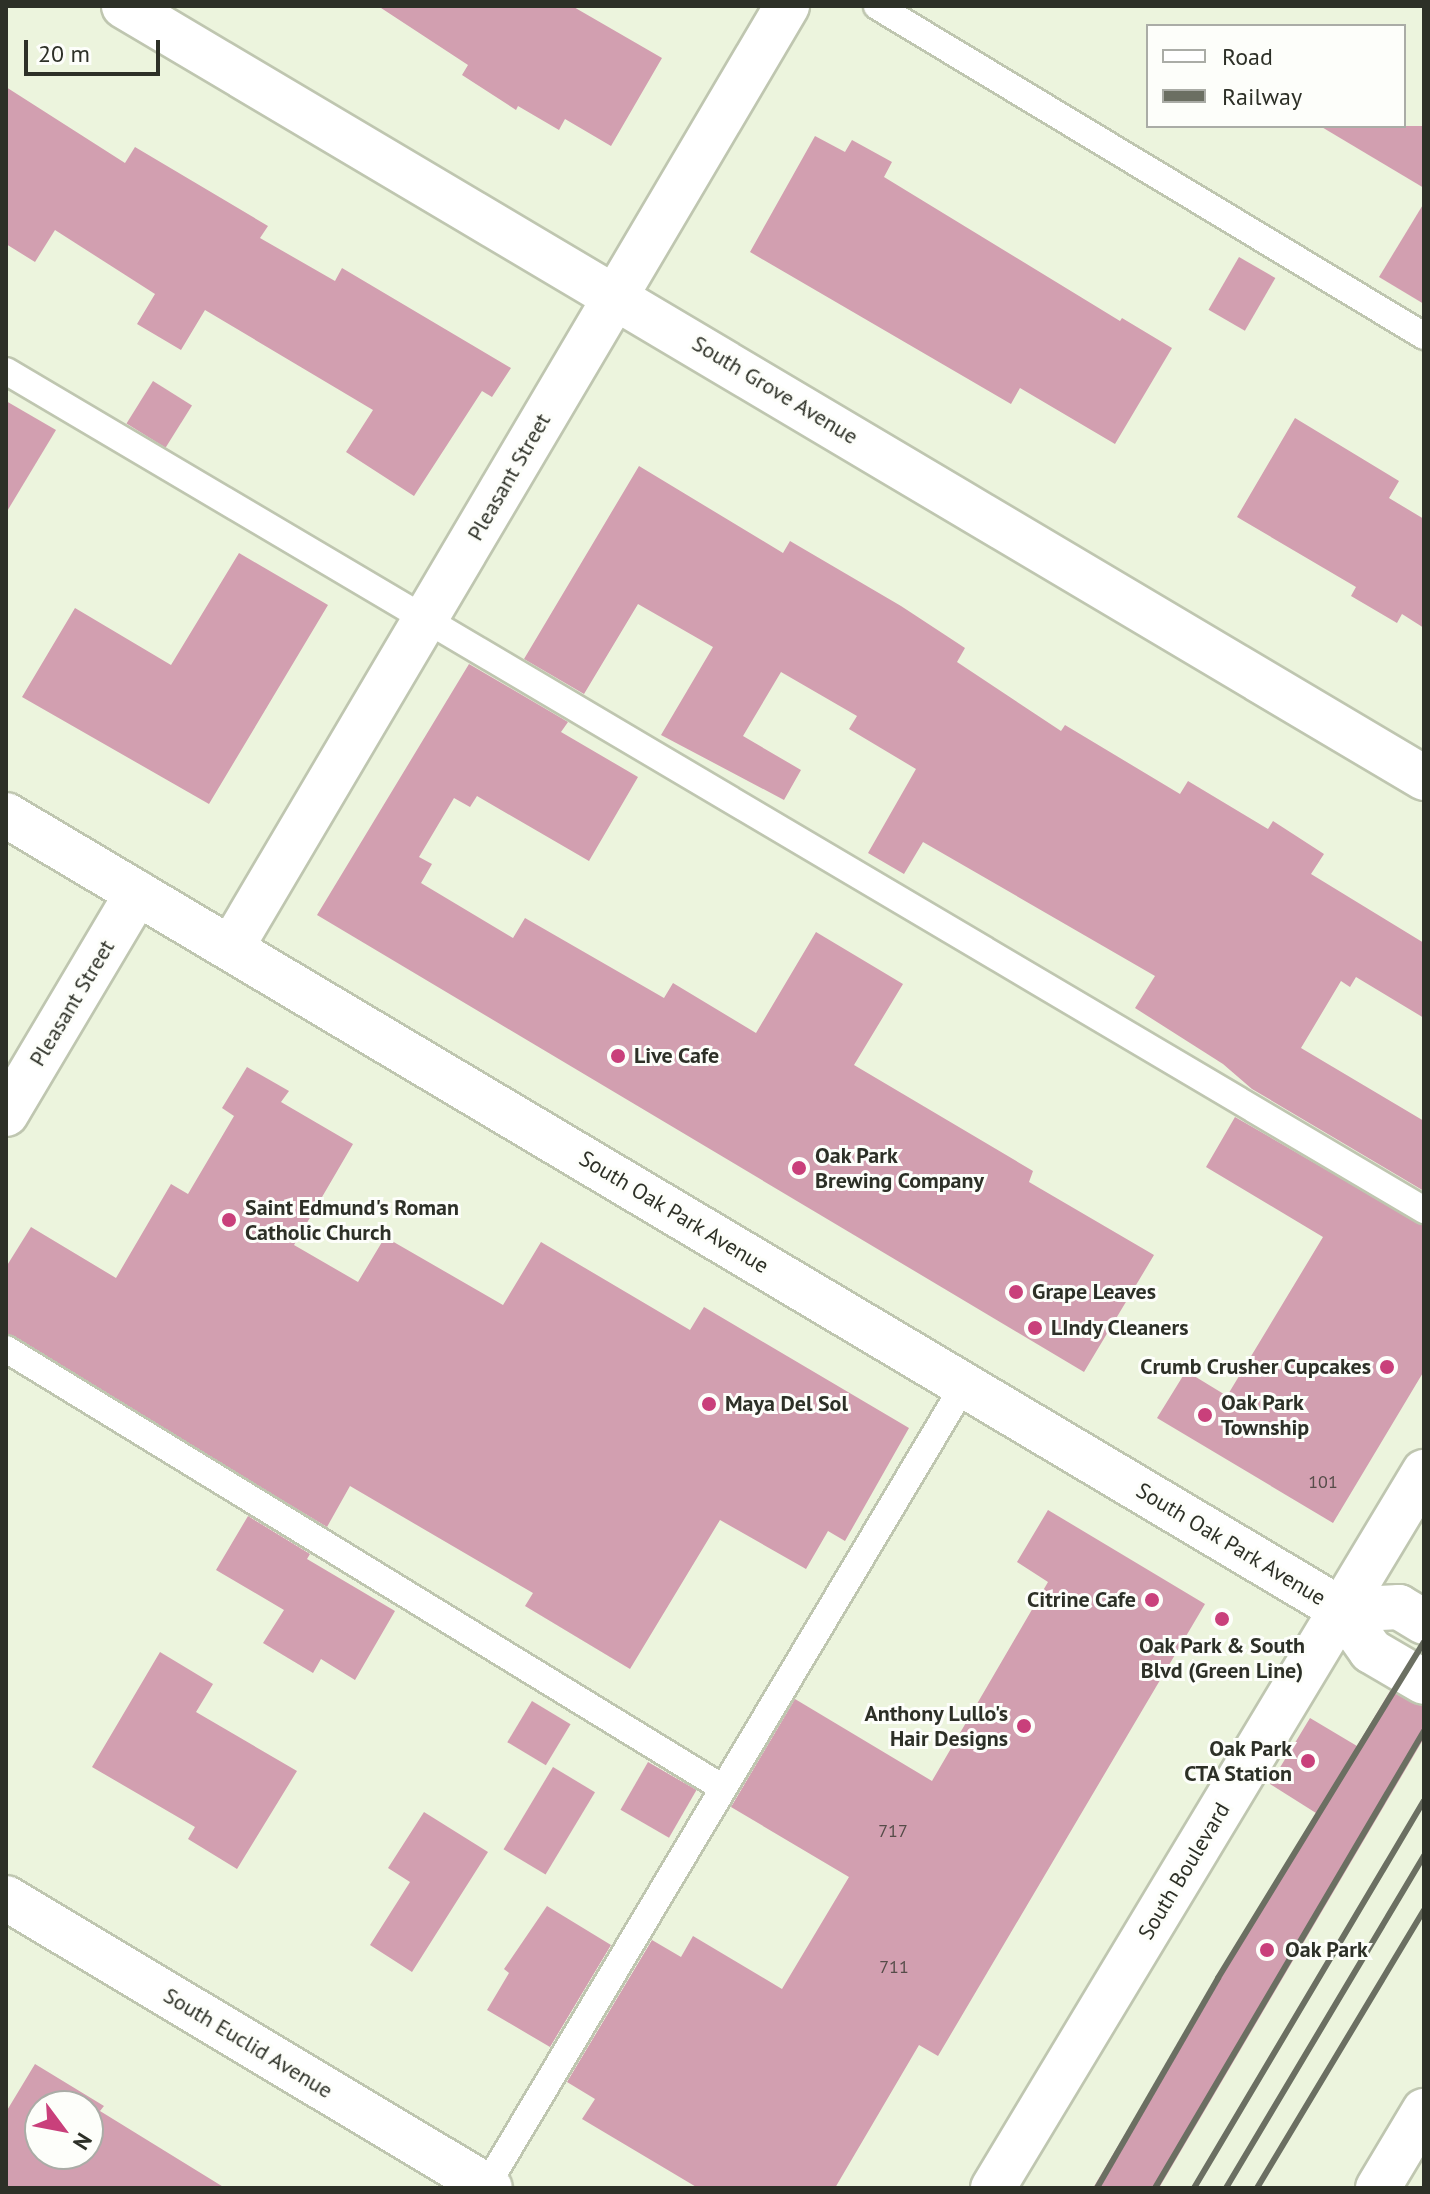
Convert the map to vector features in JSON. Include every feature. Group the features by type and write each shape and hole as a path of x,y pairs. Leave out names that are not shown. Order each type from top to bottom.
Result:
{"street":[{"name":"South Grove Avenue","path":"124,6 616,295 1424,778"},
{"name":"Pleasant Street","path":"231,948 787,6"},
{"name":"South Oak Park Avenue","path":"6,815 1342,1610"},
{"name":"Pleasant Street","path":"6,1114 137,893"},
{"name":"South Boulevard","path":"993,2188 1424,1472"},
{"path":"1342,1610 1399,1607 1424,1622"},
{"path":"1342,1610 1371,1651 1424,1682"},
{"name":"South Euclid Avenue","path":"6,1898 487,2187"},
{"path":"1378,2188 1423,2115"}],"lane":[{"path":"877,6 1424,336"},
{"path":"6,371 1424,1210"},
{"path":"6,1349 723,1788"},
{"path":"487,2187 964,1385"}],"building":[{"path":"378,6 572,6 662,58 611,146 565,119 559,130 518,106 516,110 462,75 468,65"},
{"path":"6,87 125,163 135,147 268,226 260,238 335,281 342,268 511,368 492,397 482,391 414,496 346,452 373,410 205,310 181,350 137,324 155,294 55,230 35,262 6,244"},
{"path":"1424,126 1424,188 1323,128"},
{"path":"815,136 845,152 852,140 892,162 884,177 1120,321 1122,318 1172,348 1115,444 1020,388 1011,404 750,252"},
{"path":"1424,203 1424,304 1379,277"},
{"path":"1239,257 1275,278 1245,331 1208,310"},
{"path":"153,381 192,405 166,448 127,423"},
{"path":"6,401 56,430 6,513"},
{"path":"1295,418 1399,481 1389,498 1424,519 1424,628 1402,614 1397,623 1351,596 1356,587 1237,517"},
{"path":"639,466 783,553 790,541 901,606 965,648 957,662 1061,731 1065,725 1180,794 1188,781 1268,829 1273,821 1324,854 1311,874 1424,943 1424,1018 1356,977 1350,987 1341,981 1301,1048 1424,1121 1424,1191 1252,1089 1223,1064 1135,1008 1155,976 923,842 904,874 868,853 916,769 849,729 857,716 781,672 743,736 801,770 784,800 661,735 713,647 638,604 584,694 524,659"},
{"path":"239,553 328,605 209,804 22,697 75,608 171,665"},
{"path":"469,664 568,722 561,732 638,777 589,861 477,796 470,807 454,798 419,857 432,864 421,883 513,938 525,918 664,998 673,983 756,1033 816,932 903,984 854,1065 1033,1171 1029,1182 1154,1255 1084,1372 317,915"},
{"path":"247,1067 289,1091 281,1102 353,1144 294,1245 358,1282 385,1237 503,1305 541,1242 690,1330 704,1307 909,1428 845,1541 828,1531 806,1569 720,1520 630,1669 525,1606 533,1593 350,1486 327,1527 6,1333 6,1267 31,1227 116,1278 171,1184 188,1194 234,1116 222,1108"},
{"path":"1235,1117 1424,1226 1424,1371 1333,1523 1157,1418 1186,1371 1227,1396 1323,1237 1206,1167"},
{"path":"1048,1510 1205,1604 938,2056 919,2045 835,2188 698,2188 582,2119 595,2099 567,2082 652,1940 681,1957 693,1936 782,1989 849,1877 731,1807 795,1699 932,1781 1048,1582 1017,1562"},
{"path":"248,1516 310,1554 307,1559 395,1611 355,1680 321,1659 313,1673 263,1643 284,1610 216,1570"},
{"path":"160,1652 213,1684 196,1712 297,1771 237,1869 188,1839 195,1827 92,1767"},
{"path":"1390,1691 1424,1707 1424,1738 1159,2188 1093,2188 1316,1813 1270,1784 1310,1718 1357,1746"},
{"path":"532,1701 571,1724 546,1765 507,1742"},
{"path":"648,1762 696,1790 669,1838 620,1810"},
{"path":"553,1767 595,1792 546,1875 504,1849"},
{"path":"424,1812 488,1852 412,1972 370,1945 410,1882 388,1868"},
{"path":"547,1906 611,1945 550,2047 487,2010 509,1973 504,1969"},
{"path":"35,2064 78,2090 24,2090 24,2170 104,2170 104,2113 225,2188 6,2188 6,2112"}],"railway":[{"path":"1097,2188 1218,1978 1424,1642"},
{"path":"1155,2188 1424,1731"},
{"path":"1194,2188 1424,1801"},
{"path":"1226,2188 1424,1856"},
{"path":"1257,2188 1424,1910"}],"place":[{"name":"Live Cafe","path":"618,1056"},
{"name":"Oak Park Brewing Company","path":"799,1168"},
{"name":"Saint Edmund's Roman Catholic Church","path":"229,1220"},
{"name":"Grape Leaves","path":"1016,1292"},
{"name":"LIndy Cleaners","path":"1035,1328"},
{"name":"Crumb Crusher Cupcakes","path":"1387,1367"},
{"name":"Maya Del Sol","path":"709,1404"},
{"name":"Oak Park Township","path":"1205,1415"},
{"name":"Citrine Cafe","path":"1152,1600"},
{"name":"Oak Park & South Blvd (Green Line)","path":"1222,1619"},
{"name":"Anthony Lullo's Hair Designs","path":"1024,1726"},
{"name":"Oak Park CTA Station","path":"1308,1761"},
{"name":"Oak Park","path":"1267,1950"}]}
